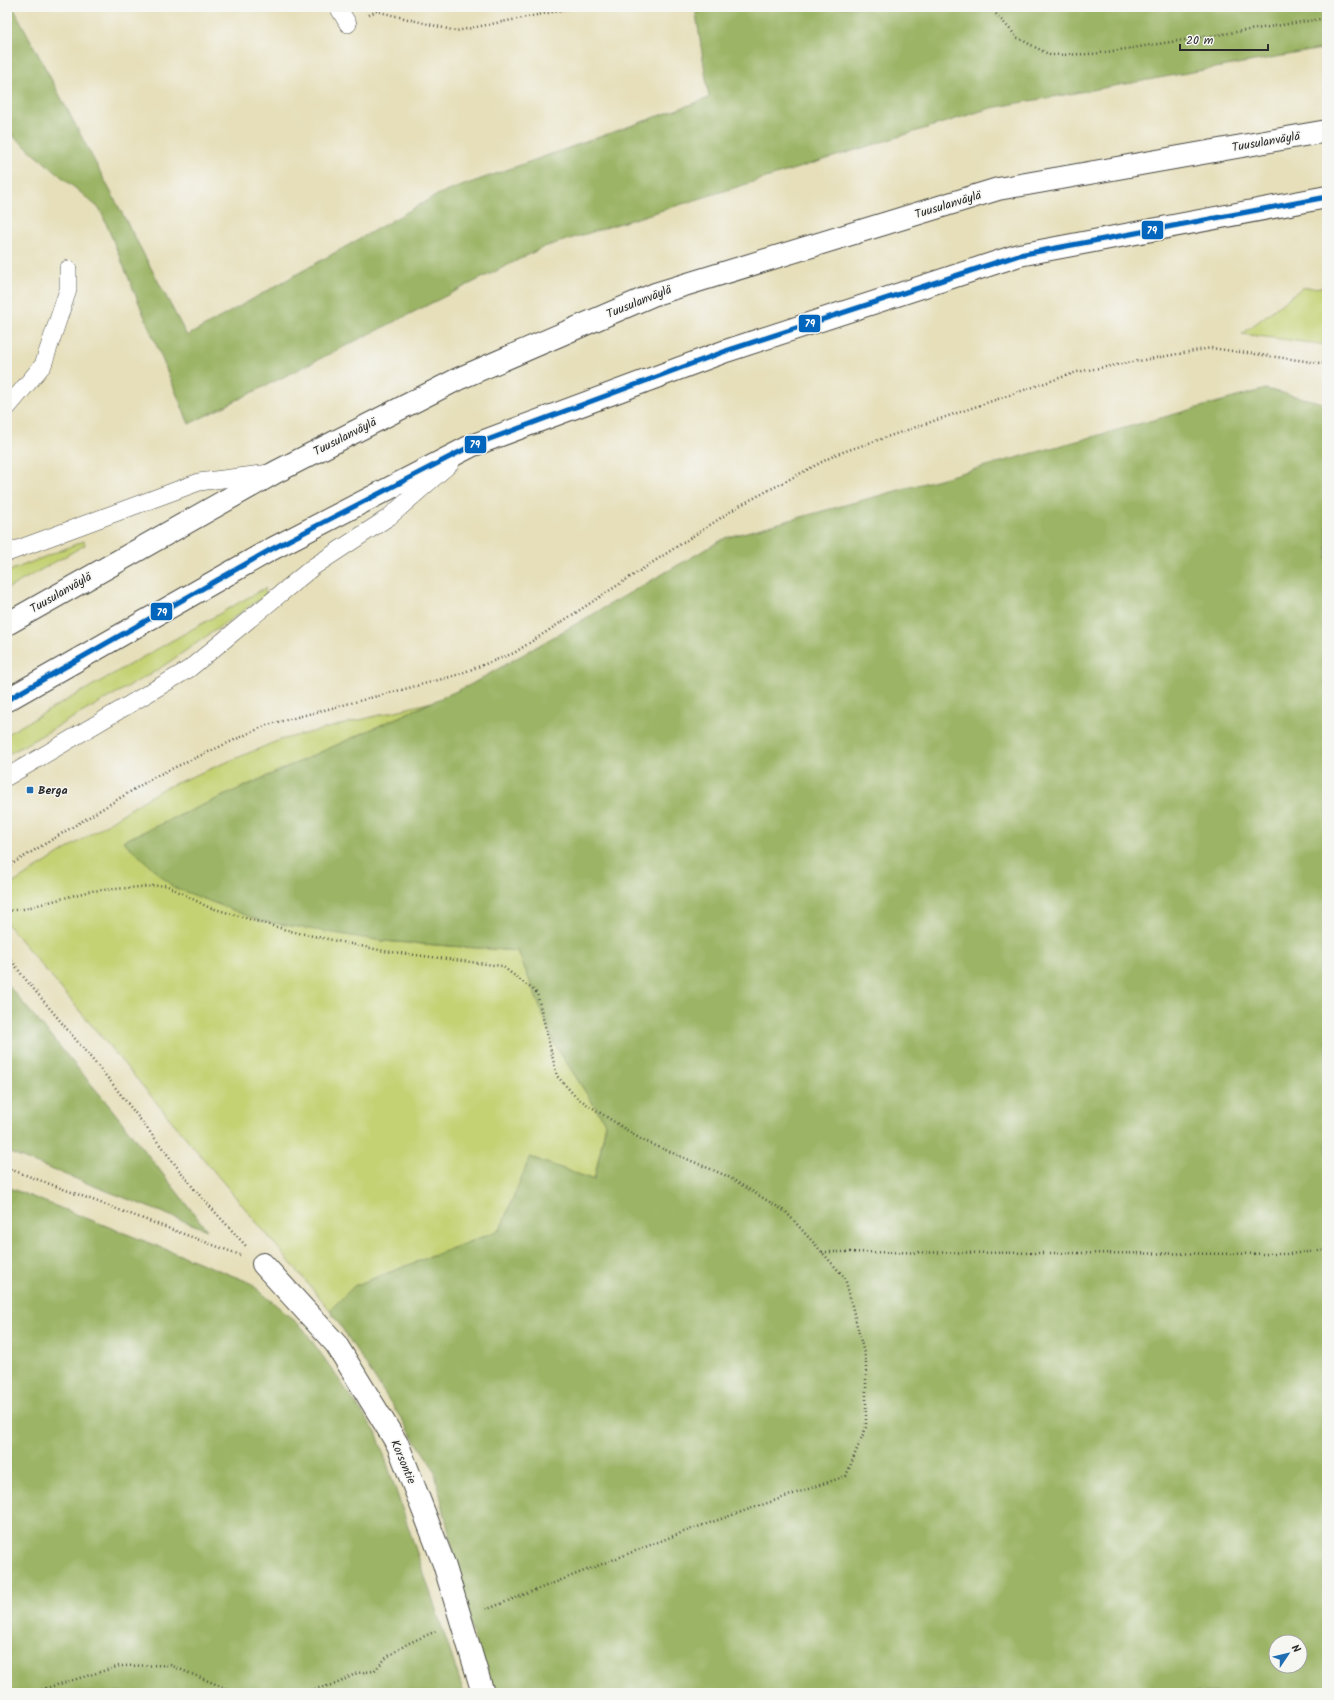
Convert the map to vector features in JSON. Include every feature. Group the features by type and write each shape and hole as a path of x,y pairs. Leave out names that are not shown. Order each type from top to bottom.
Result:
{"main road":[{"name":"Tuusulanväylä","path":"7,624 276,472 458,379 655,294 998,189 1327,131"},
{"path":"7,700 270,550 471,446 726,351 1019,255 1327,197"},
{"name":"Korsontie","path":"263,1264 336,1344 398,1445 444,1564 483,1693"}],"lane":[{"path":"338,7 348,24"},
{"path":"7,408 43,365 68,290 68,269"},
{"path":"7,777 189,670 313,567 389,517 471,446"},
{"path":"7,554 199,482 276,472"}],"path":[{"path":"348,24 376,11 456,31 578,7"},
{"path":"992,7 995,13 1018,38 1050,55 1093,54 1327,18"},
{"path":"7,867 156,776 267,725 454,676 514,653 739,506 837,454 1077,372 1211,348 1327,364"},
{"path":"7,911 23,910 90,891 166,886 208,907 290,931 384,950 502,966 537,993 557,1076 576,1097 642,1140 727,1176 786,1212 846,1278 866,1361 866,1427 846,1476 686,1531 461,1620 406,1644 387,1657 374,1671 357,1673 336,1684 299,1693"},
{"path":"7,954 22,975 111,1082 195,1190 263,1264"},
{"path":"7,1168 263,1264"},
{"path":"822,1252 1289,1254 1327,1250"},
{"path":"30,1693 120,1666 170,1665 237,1693"},
{"path":"7,1689 10,1693"}],"green space":[{"path":"7,7 13,7 187,336 439,194 709,98 695,7 1327,7 1327,48 991,108 544,247 189,424 100,209 7,131"},
{"path":"1327,287 1327,345 1242,334 1302,288"},
{"path":"1266,389 1327,404 1327,1693 494,1693 474,1639 434,1469 330,1310 354,1286 500,1230 530,1157 594,1180 606,1124 554,1043 518,951 382,941 261,921 173,887 123,841 470,685 725,538"},
{"path":"84,541 85,545 7,589 7,572"},
{"path":"265,588 266,595 159,669 7,755 7,734"},
{"path":"432,702 123,841 382,941 518,951 554,1043 606,1124 594,1180 530,1157 500,1230 354,1286 330,1310 7,924 7,887 162,789 280,740"},
{"path":"7,984 107,1103 207,1230 7,1152"},
{"path":"7,1187 249,1282 303,1328 377,1434 464,1693 7,1693"}],"transit line":[{"name":"79","path":"7,700 270,550 471,446 726,351 1019,255 1327,197"}],"place":[{"name":"Berga","path":"30,790"}]}
